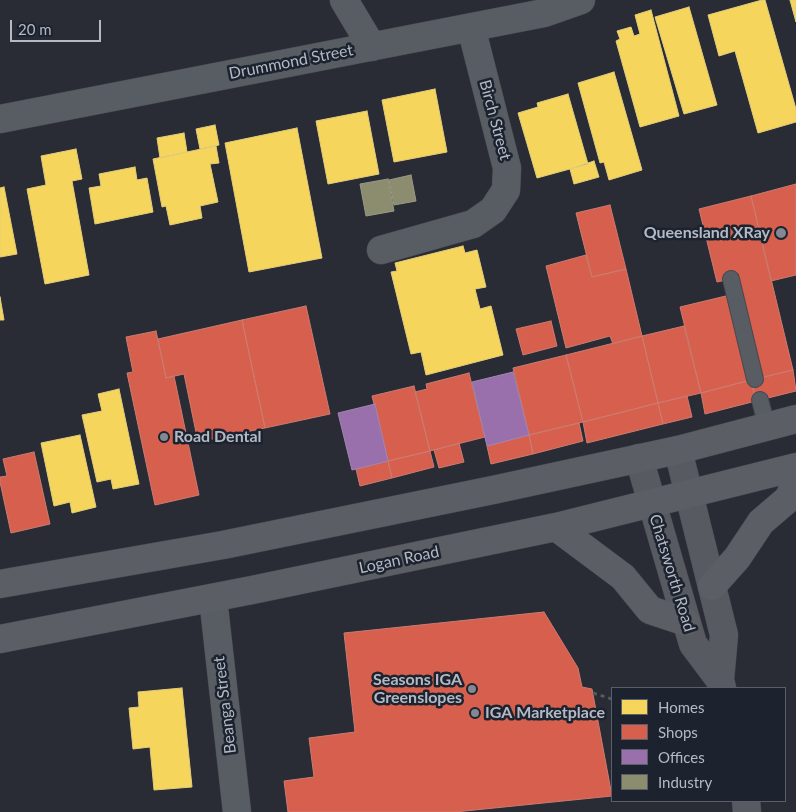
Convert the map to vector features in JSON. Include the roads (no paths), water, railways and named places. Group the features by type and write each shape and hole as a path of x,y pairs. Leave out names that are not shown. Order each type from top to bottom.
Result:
{"main road":[{"path":"0,584 223,545 678,450 796,420"},
{"name":"Chatsworth Road","path":"678,450 724,636 721,684"},
{"name":"Chatsworth Road","path":"639,458 693,644 721,684"},
{"name":"Logan Road","path":"0,639 213,598 556,527 652,505 796,467"},
{"path":"712,586 737,558 760,522 788,499 796,482"},
{"path":"556,527 623,577 650,610 686,622"}],"street":[{"path":"344,0 372,47"},
{"name":"Drummond Street","path":"0,119 544,13 581,0"},
{"name":"Birch Street","path":"381,250 473,224 493,210 506,190 507,168 472,27"},
{"name":"Beanga Street","path":"213,598 237,812"}],"lane":[{"path":"731,279 755,379"},
{"path":"760,400 767,427"}],"place":[{"name":"Queensland XRay","path":"781,233"},
{"name":"Road Dental","path":"164,437"},
{"name":"Seasons IGA Greenslopes","path":"472,689"},
{"name":"IGA Marketplace","path":"475,713"}]}
